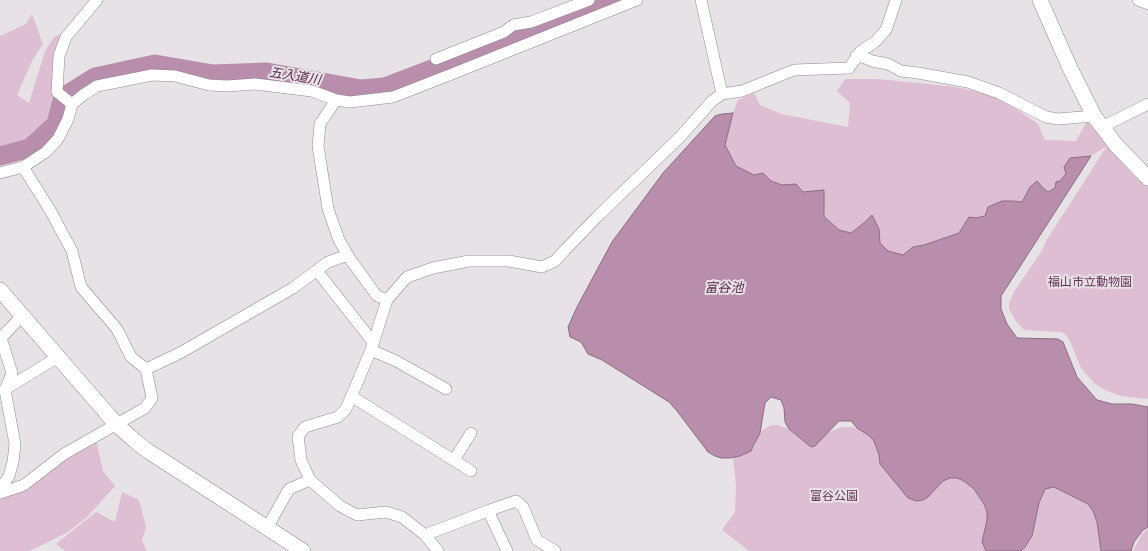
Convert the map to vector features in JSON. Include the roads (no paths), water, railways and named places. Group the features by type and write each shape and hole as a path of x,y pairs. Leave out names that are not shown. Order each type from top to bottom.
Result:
{"street":[{"path":"72,104 57,92 59,56 66,36 97,0"},
{"path":"436,59 504,32 513,25 531,22 572,3 589,0"},
{"path":"0,173 23,167 46,152 58,139 68,119 72,104 97,86 152,74 175,76 209,85 227,86 255,84 312,91 336,100 350,102 393,96 637,0"},
{"path":"701,0 722,94"},
{"path":"438,551 425,535 402,517 386,512 357,515 340,506 310,480 301,460 298,436 305,427 338,417 346,410 372,346 387,300 407,278 433,268 469,261 509,261 542,267 555,261 597,217 680,137 712,101 722,94 742,91 794,70 849,68 856,56 861,51 876,42 886,30 896,0"},
{"path":"1040,0 1070,68 1098,122 1116,145 1148,178"},
{"path":"1138,0 1148,4"},
{"path":"572,3 579,23"},
{"path":"856,56 888,64 901,71 968,82 999,93 1046,117 1058,119 1098,122 1148,104"},
{"path":"336,100 320,124 318,146 328,209 339,240 348,255 377,296 387,300"},
{"path":"0,493 24,485 64,454 145,408 152,398 146,369 132,356 117,329 81,287 72,251 50,210 23,167"},
{"path":"146,369 180,353 293,288 328,262 348,255"},
{"path":"317,271 372,346 446,389"},
{"path":"0,290 116,424 148,451 303,551"},
{"path":"0,490 9,476 13,462 15,444 3,391 12,373 1,338 22,316"},
{"path":"3,391 58,357"},
{"path":"351,396 470,471"},
{"path":"454,460 471,433"},
{"path":"267,528 289,489 310,480"},
{"path":"425,535 516,501 523,507 537,540 556,551"},
{"path":"490,510 491,517 508,551"}],"water":[{"name":"富谷池","path":"733,113 725,145 736,166 754,175 763,173 771,181 782,185 796,184 803,192 824,190 824,216 839,230 851,233 872,215 879,229 880,243 888,251 903,255 913,247 924,245 959,233 969,217 976,218 985,216 988,207 1002,201 1022,202 1030,187 1037,181 1048,192 1055,188 1056,182 1060,181 1066,174 1064,167 1070,158 1091,156 1001,296 1001,309 1007,324 1017,338 1058,339 1063,342 1077,377 1097,400 1112,404 1132,404 1148,407 1148,527 1143,530 1134,542 1131,551 1101,551 1097,522 1093,511 1088,504 1054,487 1045,489 1039,503 1032,536 1021,551 986,551 982,542 987,520 987,512 984,504 974,489 964,481 957,478 950,478 943,481 928,497 923,500 916,501 908,498 880,464 879,455 874,441 857,428 851,421 839,421 815,446 811,447 789,429 785,422 784,408 781,400 771,397 765,403 760,433 751,451 740,456 730,458 715,456 708,452 669,402 602,360 588,354 581,342 570,337 568,327 577,307 612,242 663,173 715,116"}],"waterway":[{"name":"五入道川","path":"0,156 30,148 56,124 63,97 95,77 155,64 213,74 267,72 361,89 385,87 613,0"}],"park label":[{"name":"福山市立動物園","path":"1090,283"},
{"name":"富谷公園","path":"834,497"}]}
